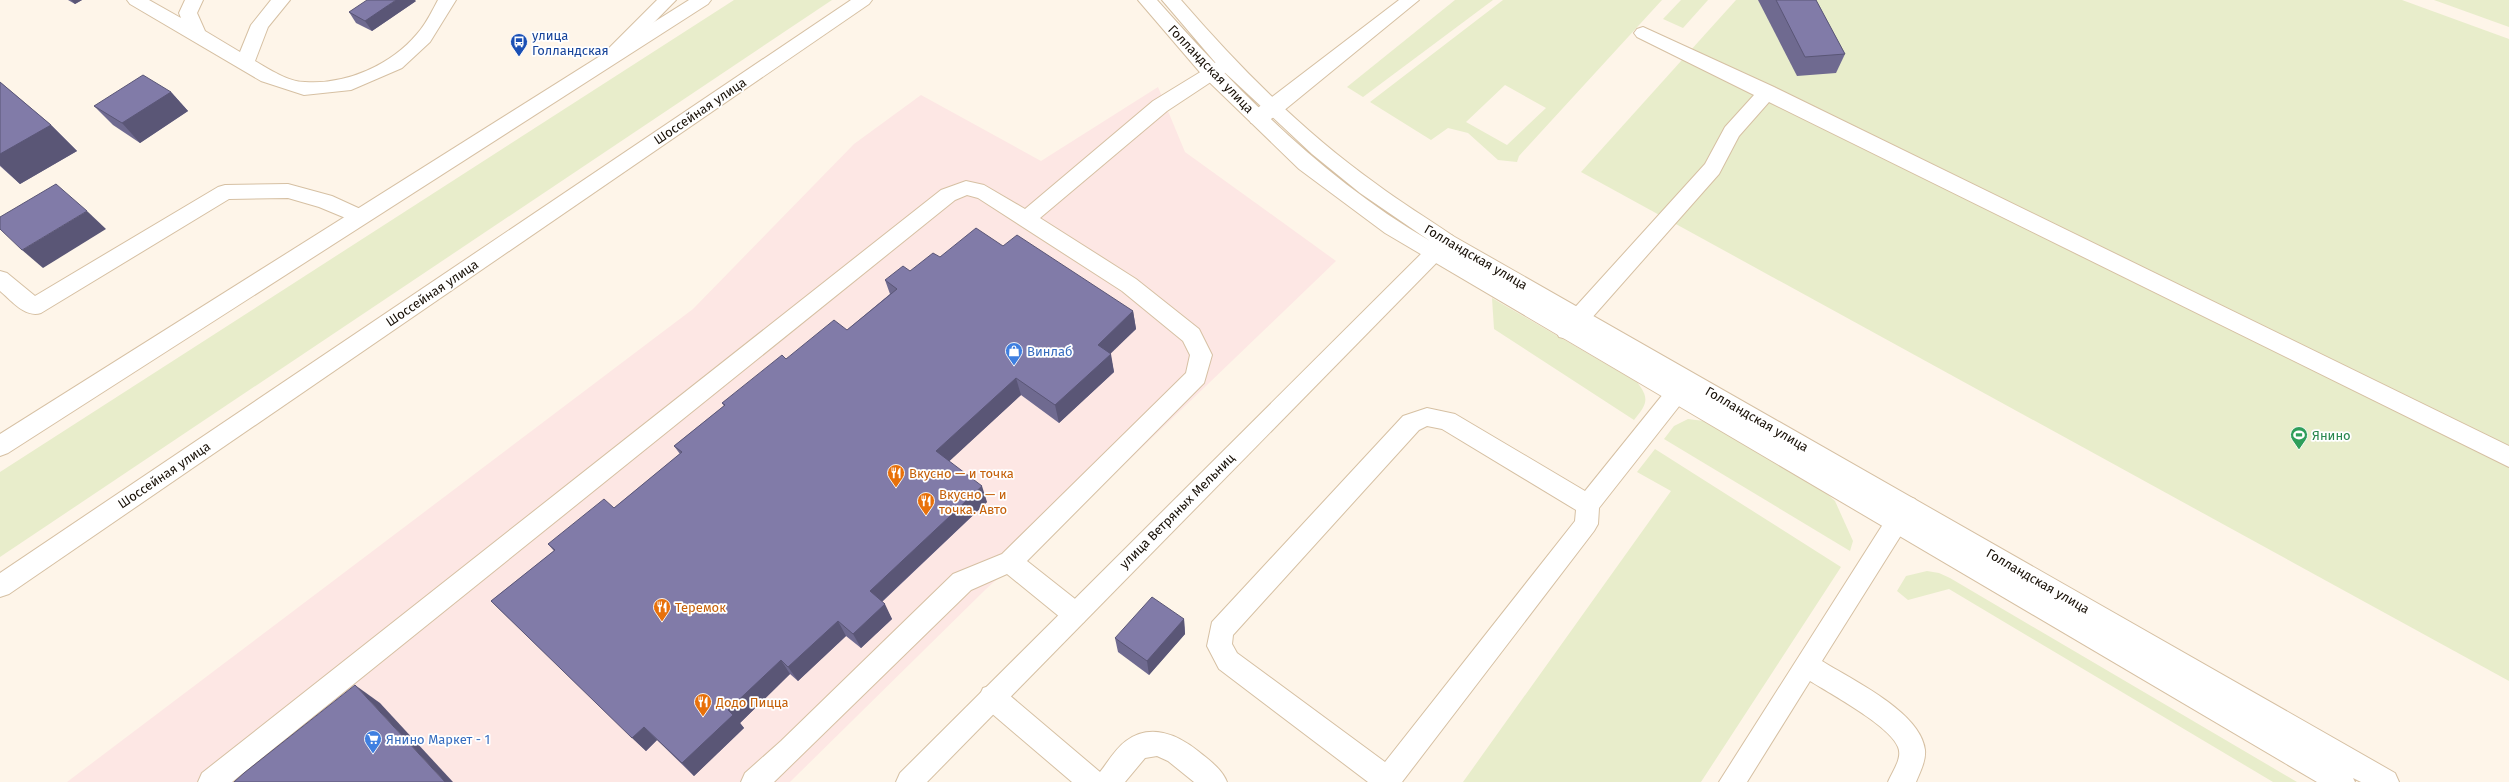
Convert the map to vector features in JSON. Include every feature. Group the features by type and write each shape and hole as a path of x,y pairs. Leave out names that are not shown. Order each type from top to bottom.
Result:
{"street":[{"path":"136,0 268,77 304,89 351,84 396,64 424,38 447,0"},
{"path":"194,0 188,13 198,35"},
{"path":"245,63 260,25 281,0"},
{"path":"608,60 667,0"},
{"path":"0,446 702,0"},
{"name":"Шоссейная улица","path":"0,586 863,0"},
{"name":"Голландская улица","path":"1147,0 1266,112 1306,164 1353,201 1439,247 1902,514 2342,782"},
{"name":"Голландская улица","path":"1171,0 1219,68"},
{"path":"1266,112 1410,0"},
{"path":"1643,33 1767,92 2509,457"},
{"path":"1026,219 1160,106 1219,68"},
{"path":"1573,324 1712,169 1732,132 1767,92"},
{"path":"211,782 948,195 966,188 984,192 1129,285 1191,335 1201,355 1196,378 1010,562 962,582 790,750 754,782"},
{"path":"0,279 34,307 225,192 288,191 325,201 360,217"},
{"name":"улица Ветряных Мельниц","path":"909,782 1439,247"},
{"name":"Голландская улица","path":"1573,324 1676,394 1902,514 2386,782"},
{"path":"1588,505 1447,420 1427,417 1411,423 1221,630 1219,646 1228,661 1387,781 1586,524 1588,505 1676,394"},
{"path":"1732,782 1902,514"},
{"path":"1010,562 1075,614"},
{"path":"1806,665 1895,723 1910,743 1911,765 1902,782"},
{"path":"992,697 1092,782"},
{"path":"1108,782 1136,749 1152,742 1170,746 1214,782"}],"shaded area":[{"path":"1158,87 1185,152 1336,261 1106,482 985,590 790,782 67,782 693,309 854,144 921,95 1041,161"}],"green space":[{"path":"734,0 832,0 0,557 0,472"},
{"path":"1455,0 1493,0 1363,97 1347,87"},
{"path":"1503,0 1662,0 1519,156 1517,162 1498,160 1468,133 1448,128 1431,140 1370,102","holes":["1505,85 1546,108 1507,145 1466,122"]},
{"path":"1681,0 1708,0 1683,28 1663,19"},
{"name":"Янино","path":"1736,0 2402,0 2509,39 2509,681 1581,172"},
{"path":"2434,0 2509,0 2509,27"},
{"path":"1492,298 1637,382 1644,393 1645,401 1642,410 1634,420 1494,329"},
{"path":"1688,419 1704,421 1826,493 1835,501 1853,541 1850,551 1664,439 1674,426"},
{"path":"1655,449 1841,567 1701,782 1463,782 1671,491 1637,472"},
{"path":"1927,571 1939,573 1950,578 2297,782 2273,782 1949,589 1908,600 1897,591 1906,576"}],"building":[{"path":"367,0 396,0 365,21 349,12"},
{"path":"1776,0 1816,0 1845,54 1805,57"},
{"path":"143,75 171,92 122,123 94,106"},
{"path":"0,82 51,125 0,154"},
{"path":"56,184 87,211 22,250 0,229 0,217"},
{"path":"976,228 1003,246 1017,235 1133,311 1098,345 1111,354 1055,405 1016,378 936,451 982,486 870,591 885,604 853,634 838,621 788,667 781,660 728,710 733,715 682,763 644,727 632,738 491,601 555,550 548,544 604,499 614,508 682,452 674,446 725,405 722,403 782,355 786,359 834,320 847,330 897,289 885,280 903,266 910,271 933,253 940,257"},
{"path":"1152,597 1184,619 1147,661 1115,638"},
{"path":"355,685 445,782 234,782 244,773"}],"place":[{"name":"улица Голландская","path":"519,57"},
{"name":"Винлаб","path":"1014,366"},
{"name":"Янино","path":"2299,450"},
{"name":"Вкусно — и точка","path":"896,488"},
{"name":"Вкусно — и точка. Авто","path":"926,516"},
{"name":"Теремок","path":"662,622"},
{"name":"Додо Пицца","path":"703,717"},
{"name":"Янино Маркет - 1","path":"373,754"}]}
